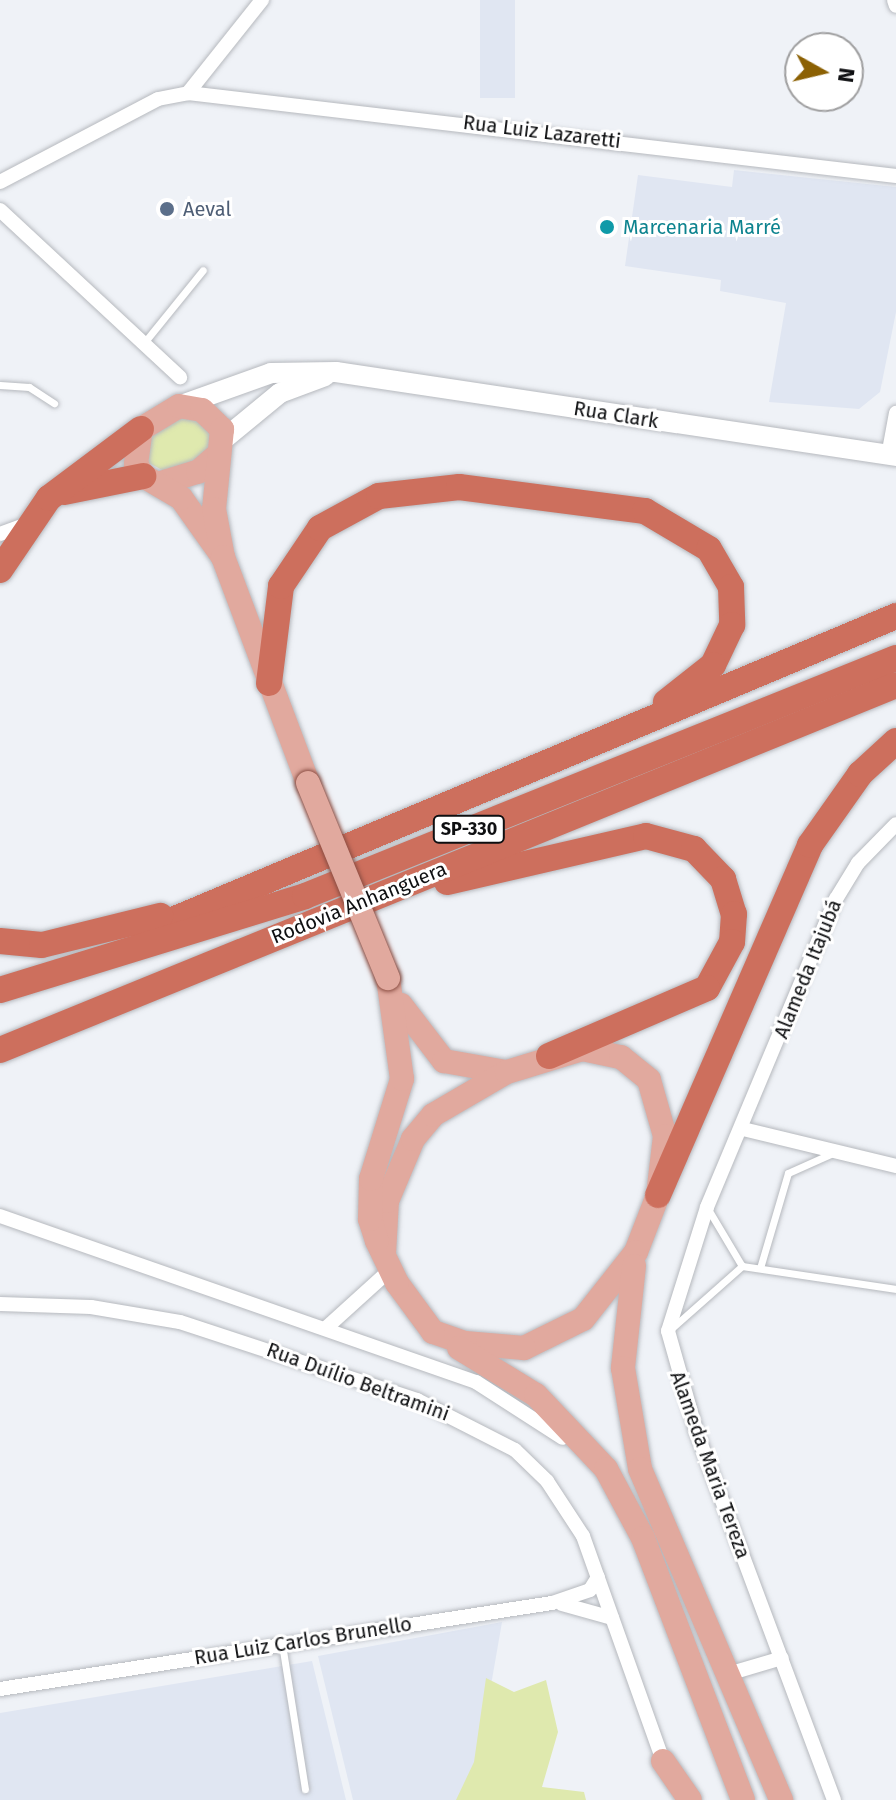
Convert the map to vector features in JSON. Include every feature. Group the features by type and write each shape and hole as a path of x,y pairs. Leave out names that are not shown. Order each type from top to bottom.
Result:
{"highway":[{"path":"0,570 27,524 49,498 141,429"},
{"path":"49,498 106,479 152,479"},
{"path":"269,683 272,620 290,566 320,528 362,502 459,487 611,504 661,517 696,535 725,571 734,612 727,641 704,675 598,743"},
{"path":"35,980 896,616"},
{"name":"Rodovia Anhanguera","path":"0,990 305,896 896,658"},
{"name":"Rodovia Anhanguera","path":"0,1050 896,685"},
{"path":"658,1195 810,845 860,774 896,741"},
{"path":"322,917 615,841 663,837 694,849 718,871 732,905 732,942 718,975 685,1004 549,1056"},
{"path":"0,941 62,941 240,892"}],"main road":[{"path":"223,557 197,517 152,479 134,451 141,429 179,406 215,418 222,446 214,509 223,557 308,783 391,987 444,1061 507,1072"},
{"path":"152,479 198,472 222,446"},
{"path":"391,987 402,1079 369,1194 387,1262 433,1332 536,1395 587,1443 620,1494 743,1800"},
{"path":"387,1262 387,1201 413,1139 433,1115 507,1072 549,1056 601,1051 649,1080 665,1136 658,1195 636,1252 624,1312 626,1406 658,1521 781,1800"},
{"path":"433,1332 500,1348 546,1343 610,1293 636,1252"},
{"path":"663,1761 690,1800"},
{"path":"724,1800 733,1776"}],"street":[{"path":"0,182 158,99 188,93 262,0"},
{"path":"894,0 896,6"},
{"name":"Rua Luiz Lazaretti","path":"188,93 896,176"},
{"path":"0,210 180,377"},
{"name":"Rua Clark","path":"222,446 280,393 336,372"},
{"name":"Rua Clark","path":"179,406 271,373 336,372 892,456"},
{"path":"892,456 896,413"},
{"path":"0,534 27,524"},
{"name":"Alameda Itajubá","path":"743,1129 836,899 858,863 896,824"},
{"path":"668,1331 707,1207 743,1129 896,1166"},
{"path":"0,1216 326,1328 505,1398 560,1434 620,1494"},
{"path":"326,1328 387,1262"},
{"name":"Rua Duílio Beltramini","path":"0,1304 91,1307 180,1322 455,1417 515,1450 547,1481 583,1536 676,1800"},
{"name":"Alameda Maria Tereza","path":"668,1331 696,1430 834,1800"},
{"name":"Rua Luiz Carlos Brunello","path":"0,1689 552,1603 590,1590 598,1577"},
{"path":"552,1603 612,1618"},
{"path":"728,1674 782,1658"}],"lane":[{"path":"143,344 203,270"},
{"path":"0,385 29,387 54,403"},
{"path":"760,1268 788,1173 836,1152"},
{"path":"707,1207 742,1266"},
{"path":"668,1331 742,1266 896,1289"},
{"path":"282,1644 305,1789"}],"shaded area":[{"path":"480,0 515,0 515,98 480,98"},
{"path":"734,170 896,187 896,312 880,392 859,409 769,402 786,303 720,291 721,280 625,266 638,175 732,187"},
{"path":"502,1622 471,1800 353,1800 318,1656"},
{"path":"312,1661 346,1800 0,1800 0,1713"}],"green space":[{"path":"195,416 211,430 207,452 195,464 164,471 149,463 146,443 168,417"},
{"path":"486,1678 514,1692 546,1680 558,1732 542,1787 584,1792 586,1800 456,1800 474,1762"}],"place":[{"name":"Aeval","path":"167,209"},
{"name":"Marcenaria Marré","path":"607,227"}]}
